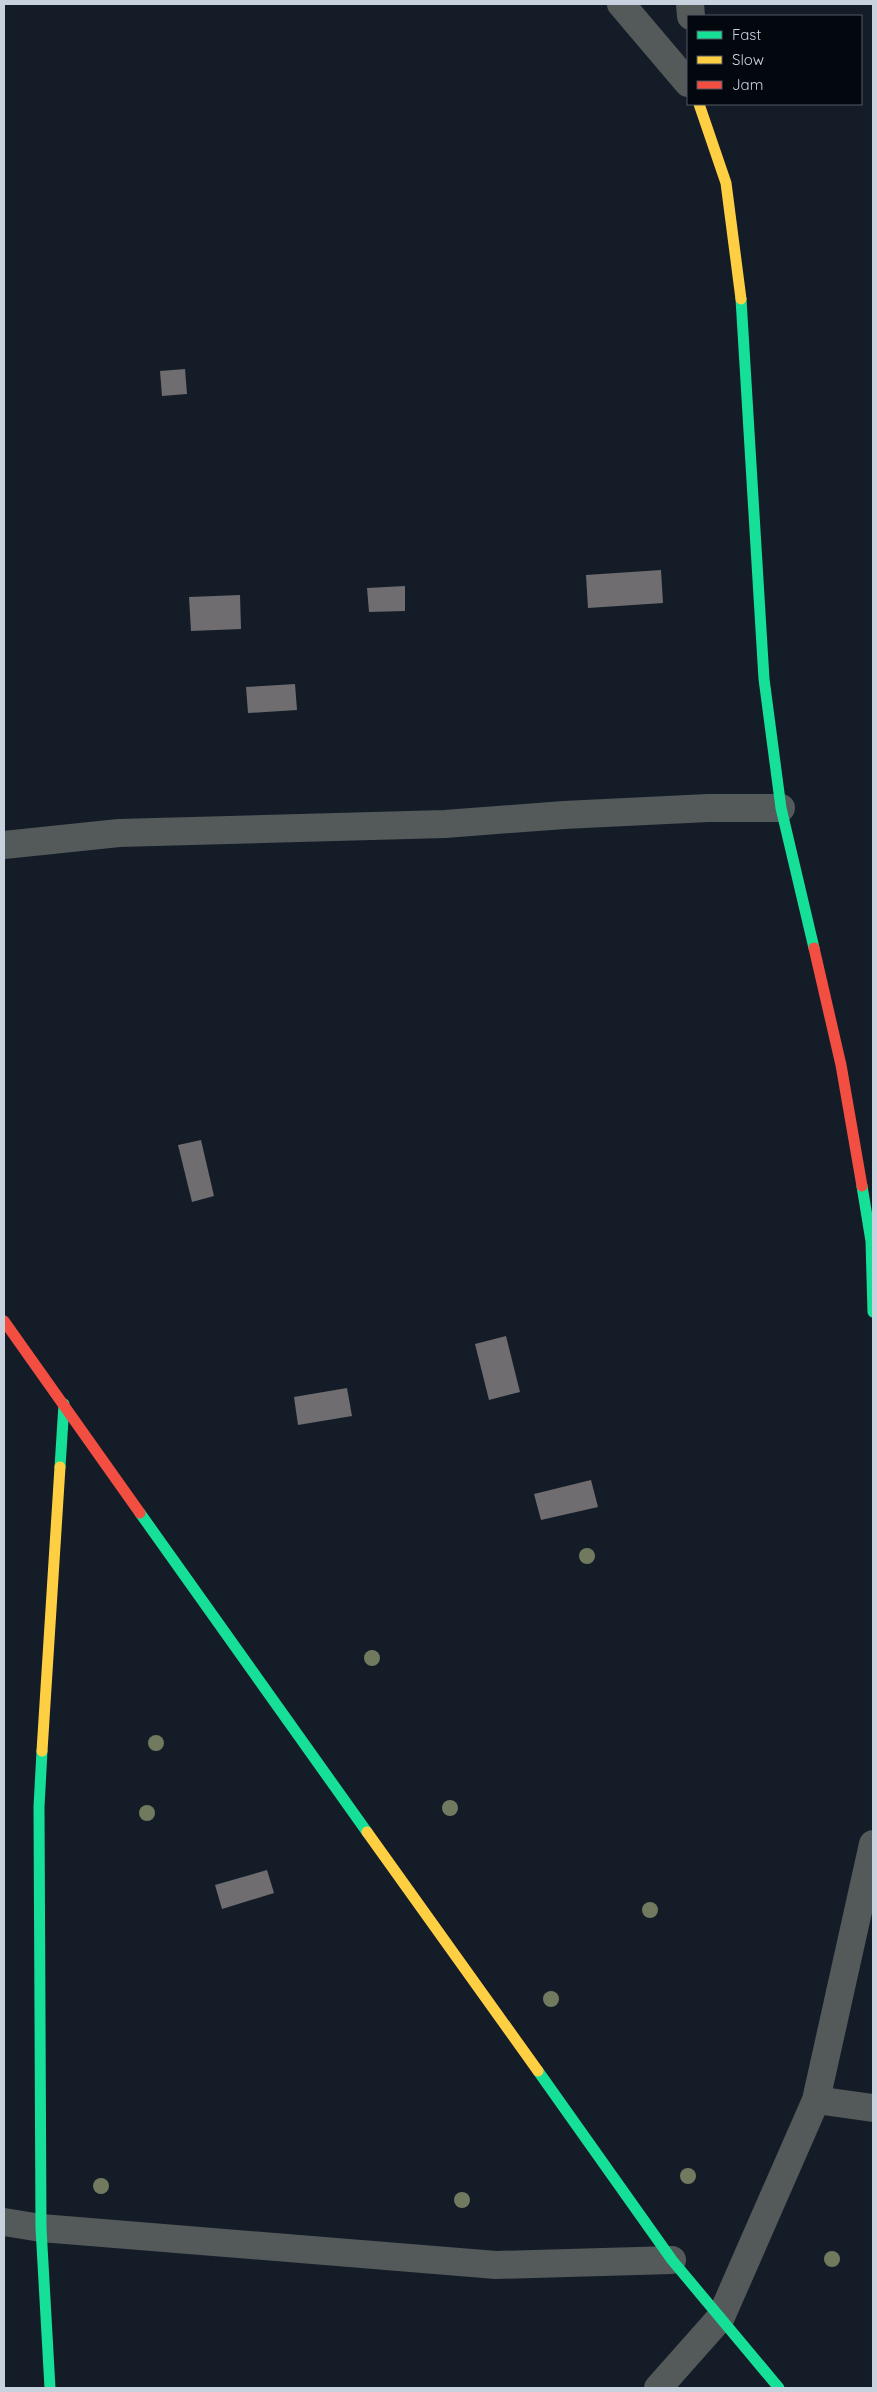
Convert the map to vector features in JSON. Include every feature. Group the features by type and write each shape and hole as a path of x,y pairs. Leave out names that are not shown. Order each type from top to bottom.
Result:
{"street":[{"path":"621,4 687,82"},
{"path":"700,105 726,183 742,307 764,680 781,808 841,1065 871,1241 873,1312"},
{"path":"4,844 119,833 445,824 564,815 708,808 781,808"},
{"path":"4,1321 672,2260 779,2388"},
{"path":"50,2388 40,2228 39,1808 64,1404"},
{"path":"658,2388 721,2317 816,2100 873,1844"},
{"path":"816,2100 873,2108"},
{"path":"4,2222 40,2228 496,2264 672,2260"}],"building":[{"path":"185,369 187,394 162,396 160,371"},
{"path":"661,570 663,603 588,608 586,575"},
{"path":"405,586 405,611 369,612 367,588"},
{"path":"240,595 241,629 191,631 189,597"},
{"path":"295,684 297,710 248,713 246,687"},
{"path":"201,1140 214,1196 192,1202 178,1145"},
{"path":"506,1336 520,1392 489,1400 475,1344"},
{"path":"347,1388 352,1416 298,1425 294,1397"},
{"path":"591,1480 598,1507 541,1520 534,1494"},
{"path":"267,1870 274,1893 222,1909 215,1885"}],"traffic: fast":[{"path":"741,299 764,679 781,808 814,948"},
{"path":"862,1186 871,1241 873,1312"},
{"path":"60,1467 64,1404"},
{"path":"140,1513 367,1832"},
{"path":"42,1751 39,1807 41,2228 50,2388"},
{"path":"538,2071 672,2260 779,2388"}],"traffic: slow":[{"path":"699,105 726,183 741,299"},
{"path":"42,1751 60,1467"},
{"path":"367,1832 538,2071"}],"traffic: jam":[{"path":"814,948 841,1065 862,1186"},
{"path":"4,1321 140,1513"}]}
